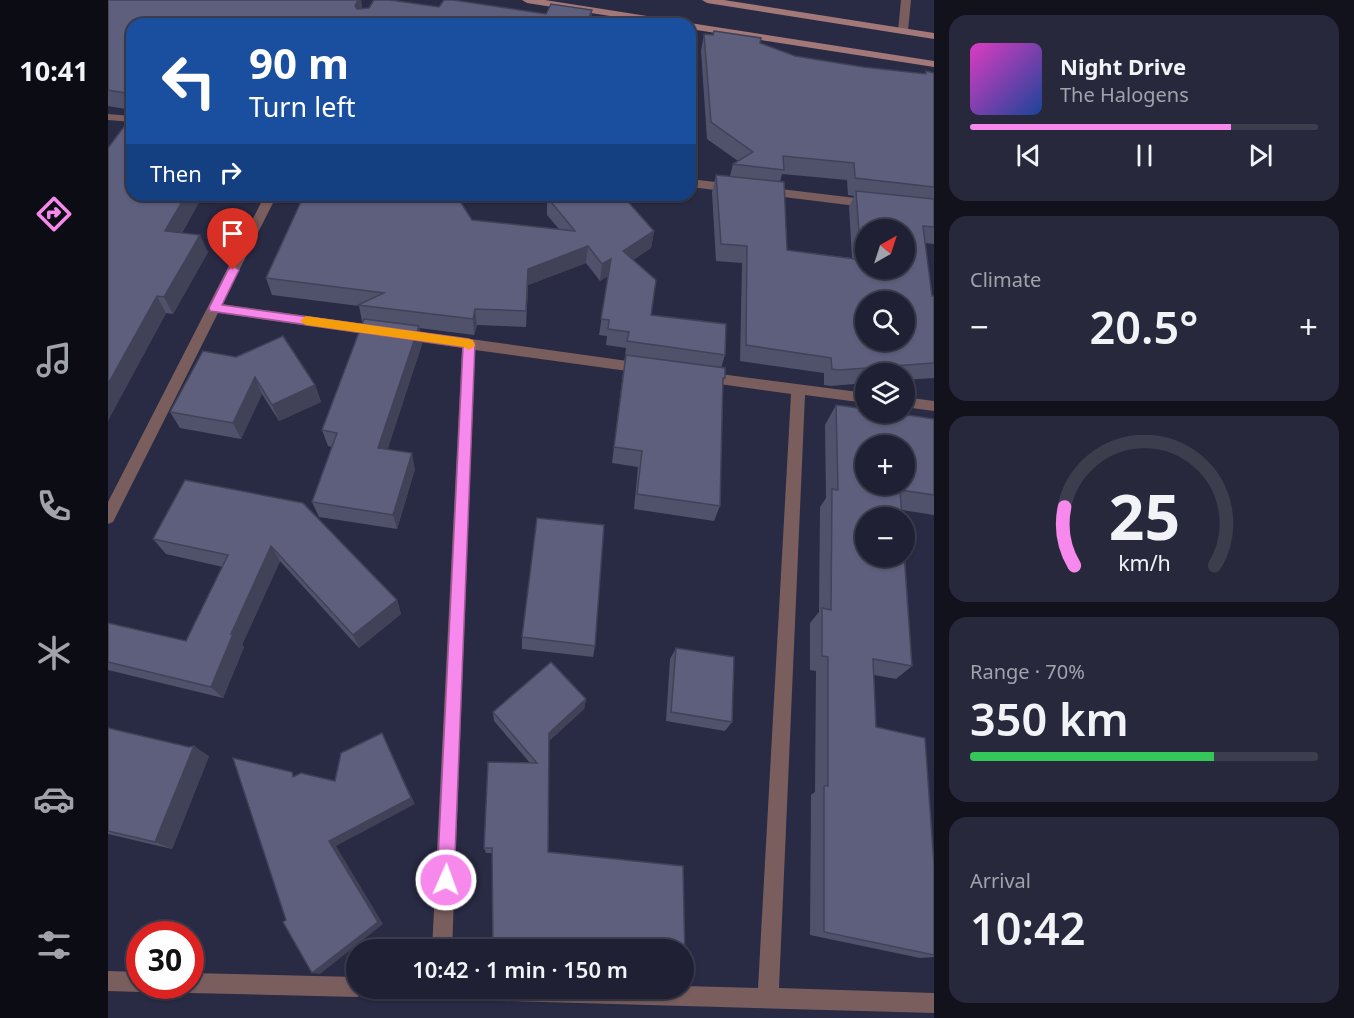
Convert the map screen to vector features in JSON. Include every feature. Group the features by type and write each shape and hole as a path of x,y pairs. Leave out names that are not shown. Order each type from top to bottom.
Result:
{"main road":[{"path":"527,0 641,18"},
{"path":"707,0 934,36"},
{"path":"696,27 934,64"}],"street":[{"path":"903,31 906,0"},
{"path":"108,117 126,118"},
{"path":"696,184 888,206"},
{"path":"108,517 268,201"},
{"path":"214,308 657,370"},
{"path":"442,939 469,343"},
{"path":"692,375 855,397"},
{"path":"768,999 798,390"},
{"path":"915,403 934,406"},
{"path":"108,981 126,982"},
{"path":"204,983 346,987"},
{"path":"694,997 934,1003"}],"building":[{"path":"108,0 358,0 355,6 357,9 369,8 374,0 439,7 444,0 453,0 546,14 551,4 592,10 589,18 126,18 126,93 108,90"},
{"path":"714,31 761,38 760,43 795,56 863,67 934,73 934,187 855,178 854,163 783,156 784,170 733,164 753,152 711,122 704,34 713,35"},
{"path":"126,124 126,201 182,201 165,231 200,235 164,297 157,296 108,384 108,148"},
{"path":"716,175 784,182 787,250 855,259 855,279 915,279 915,219 858,219 856,191 934,199 934,227 923,226 932,296 934,296 934,363 855,363 855,369 839,370 832,369 831,358 746,345 747,246 721,244"},
{"path":"301,201 460,201 472,220 575,231 550,201 627,201 654,231 623,251 656,280 651,315 726,324 725,355 627,341 629,332 608,329 609,320 601,319 611,259 602,264 588,246 528,269 526,311 475,309 473,319 358,305 384,293 266,278"},
{"path":"364,319 419,326 378,448 412,453 393,515 312,502 337,433 322,430"},
{"path":"283,336 315,385 272,405 255,377 233,423 170,412 203,351 236,357"},
{"path":"626,355 725,368 720,506 637,494 642,451 614,447"},
{"path":"836,405 855,408 855,423 915,423 915,416 934,419 934,495 915,492 915,435 855,435 855,495 900,495 901,507 855,507 855,567 905,567 912,666 873,659 876,727 925,738 934,865 934,955 824,932 824,786 828,786 828,657 822,656 822,608 831,610 832,489 838,490"},
{"path":"185,480 303,503 397,600 353,635 271,546 231,634 233,634 211,687 108,662 108,623 186,641 228,555 153,539"},
{"path":"537,518 604,525 595,646 522,637"},
{"path":"676,648 734,657 732,722 671,712"},
{"path":"551,662 586,699 549,733 548,852 683,866 685,939 493,939 492,848 484,848 488,762 537,763 493,712"},
{"path":"108,728 189,747 194,746 155,842 108,831"},
{"path":"382,733 411,798 329,841 378,922 356,939 346,939 346,947 312,973 283,922 286,920 233,758 292,772 293,777 301,773 335,781 341,753"}],"slow traffic":[{"path":"306,321 469,343 469,346"}],"route":[{"path":"233,270 214,308 469,343 446,880"}]}
